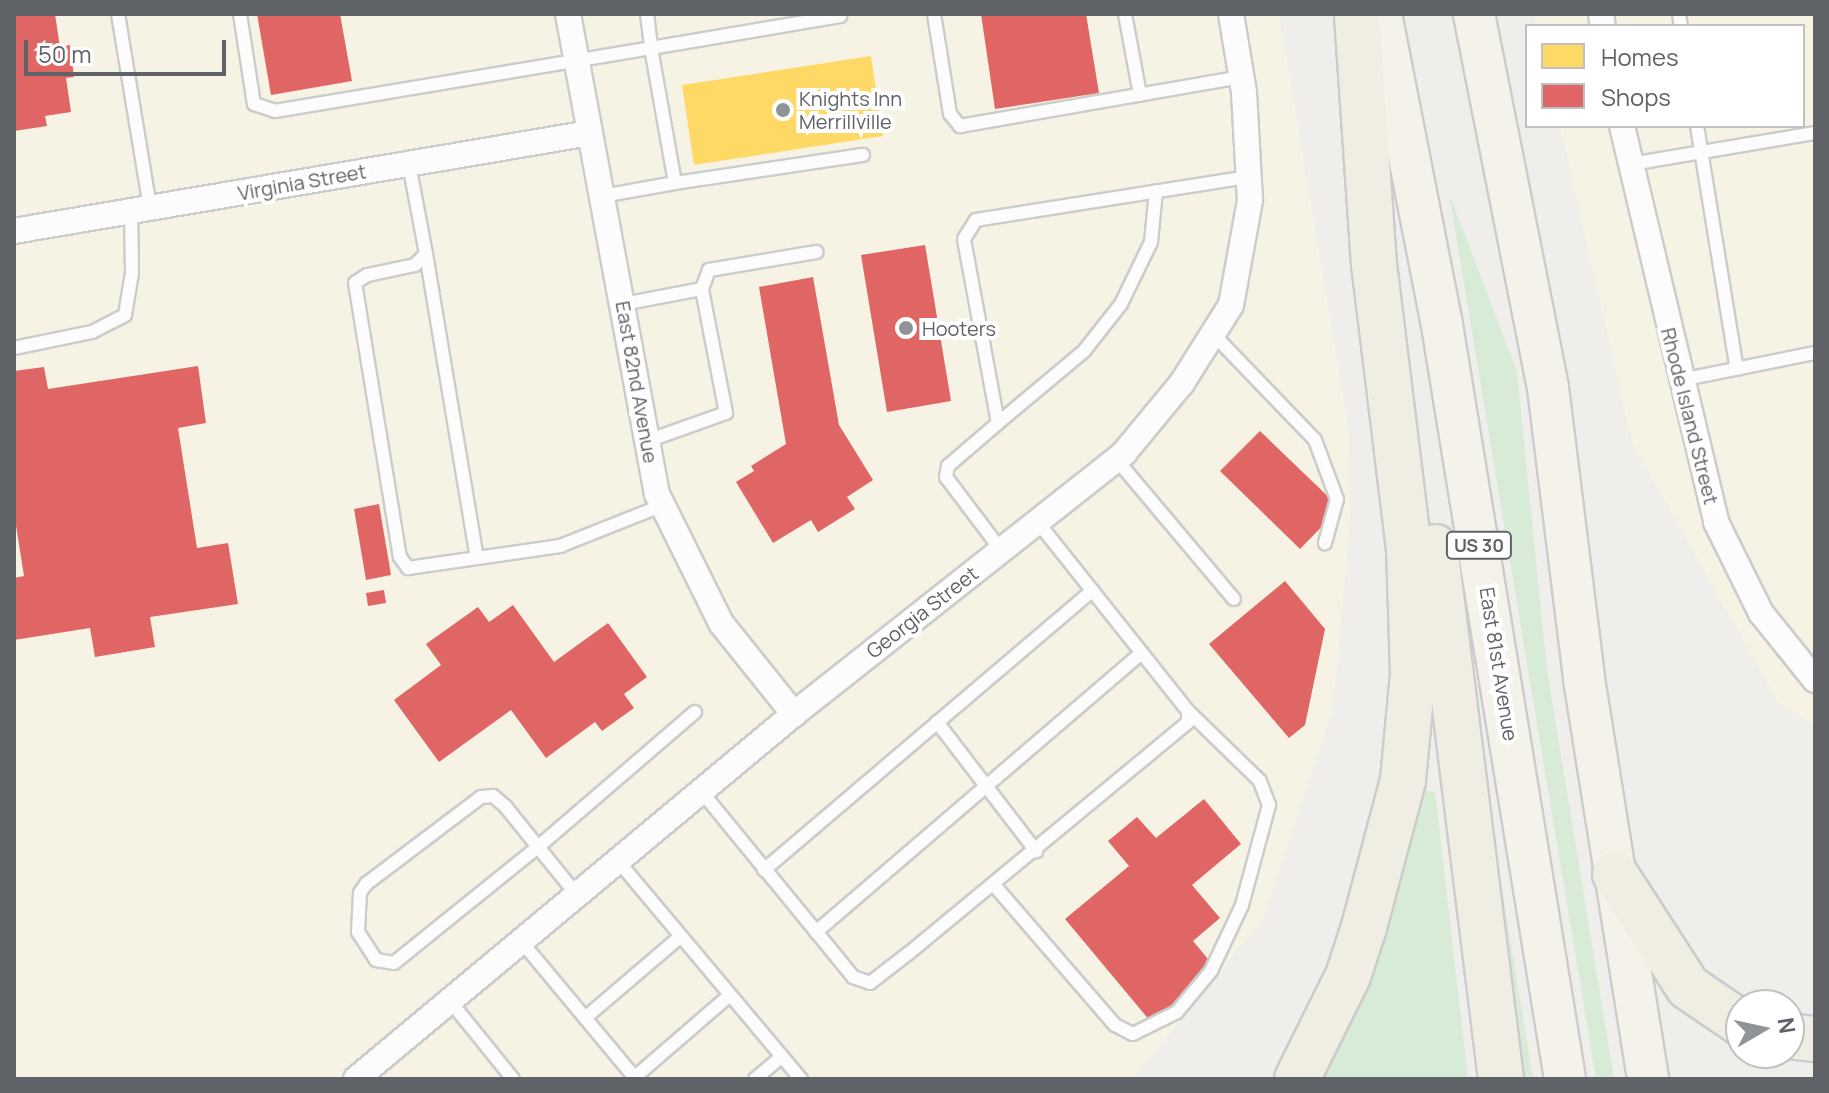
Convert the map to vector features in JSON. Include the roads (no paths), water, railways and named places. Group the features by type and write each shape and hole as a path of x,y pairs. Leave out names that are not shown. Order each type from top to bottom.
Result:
{"highway":[{"path":"1297,1079 1348,976 1403,780 1413,613 1388,351 1374,265 1357,14"},
{"path":"1388,351 1417,437 1428,503 1501,1079"},
{"path":"1615,874 1688,987 1725,1012"}],"main road":[{"name":"East 81st Avenue","path":"1381,14 1444,335 1565,1079"},
{"path":"1474,14 1548,388 1584,679 1648,1079"}],"street":[{"name":"East 82nd Avenue","path":"568,14 647,441 663,505 721,623 794,714"},
{"name":"Georgia Street","path":"356,1079 794,714 1116,459 1182,383 1231,305 1250,200 1242,77 1231,14"},
{"name":"Rhode Island Street","path":"1622,128 1716,522 1745,586 1805,657 1815,680"},
{"name":"Virginia Street","path":"14,231 590,133"}],"lane":[{"path":"14,348 92,332 125,315 140,210 118,14"},
{"path":"240,14 254,104 275,111 840,16"},
{"path":"647,14 675,183"},
{"path":"934,14 950,114 960,126 1242,77"},
{"path":"1125,14 1140,95"},
{"path":"1697,128 1737,369"},
{"path":"1631,164 1815,133"},
{"path":"603,196 863,155"},
{"path":"409,164 477,558"},
{"path":"998,423 964,239 976,220 1249,177"},
{"path":"1001,550 946,477 948,466 1084,351 1121,304 1151,242 1156,191"},
{"path":"647,441 726,413 702,289 709,270 817,252"},
{"path":"426,254 415,265 367,275 355,283 400,557 408,568 560,546 663,505"},
{"path":"623,304 702,289"},
{"path":"1213,334 1315,440 1337,499 1325,543"},
{"path":"1680,380 1815,353"},
{"path":"1116,459 1234,599"},
{"path":"994,885 1115,1025 1133,1034 1177,1012 1211,971 1242,905 1269,805 1260,781 1188,711 1037,521"},
{"path":"764,870 1092,591"},
{"path":"816,932 943,829 983,787 1142,653"},
{"path":"701,791 853,977 870,983 1167,743 1188,722 1188,711"},
{"path":"577,895 538,847 493,796 466,805 366,884 360,893 360,942 376,960 394,963 538,847 695,712"},
{"path":"937,722 983,787 1036,851"},
{"path":"618,861 801,1079"},
{"path":"585,1018 681,936"},
{"path":"521,941 635,1078 730,995"},
{"path":"450,1001 513,1079"},
{"path":"755,1079 782,1056"},
{"path":"496,1079 500,1064"}],"place":[{"name":"Knights Inn Merrillville","path":"783,110"},
{"name":"Hooters","path":"906,328"}]}
